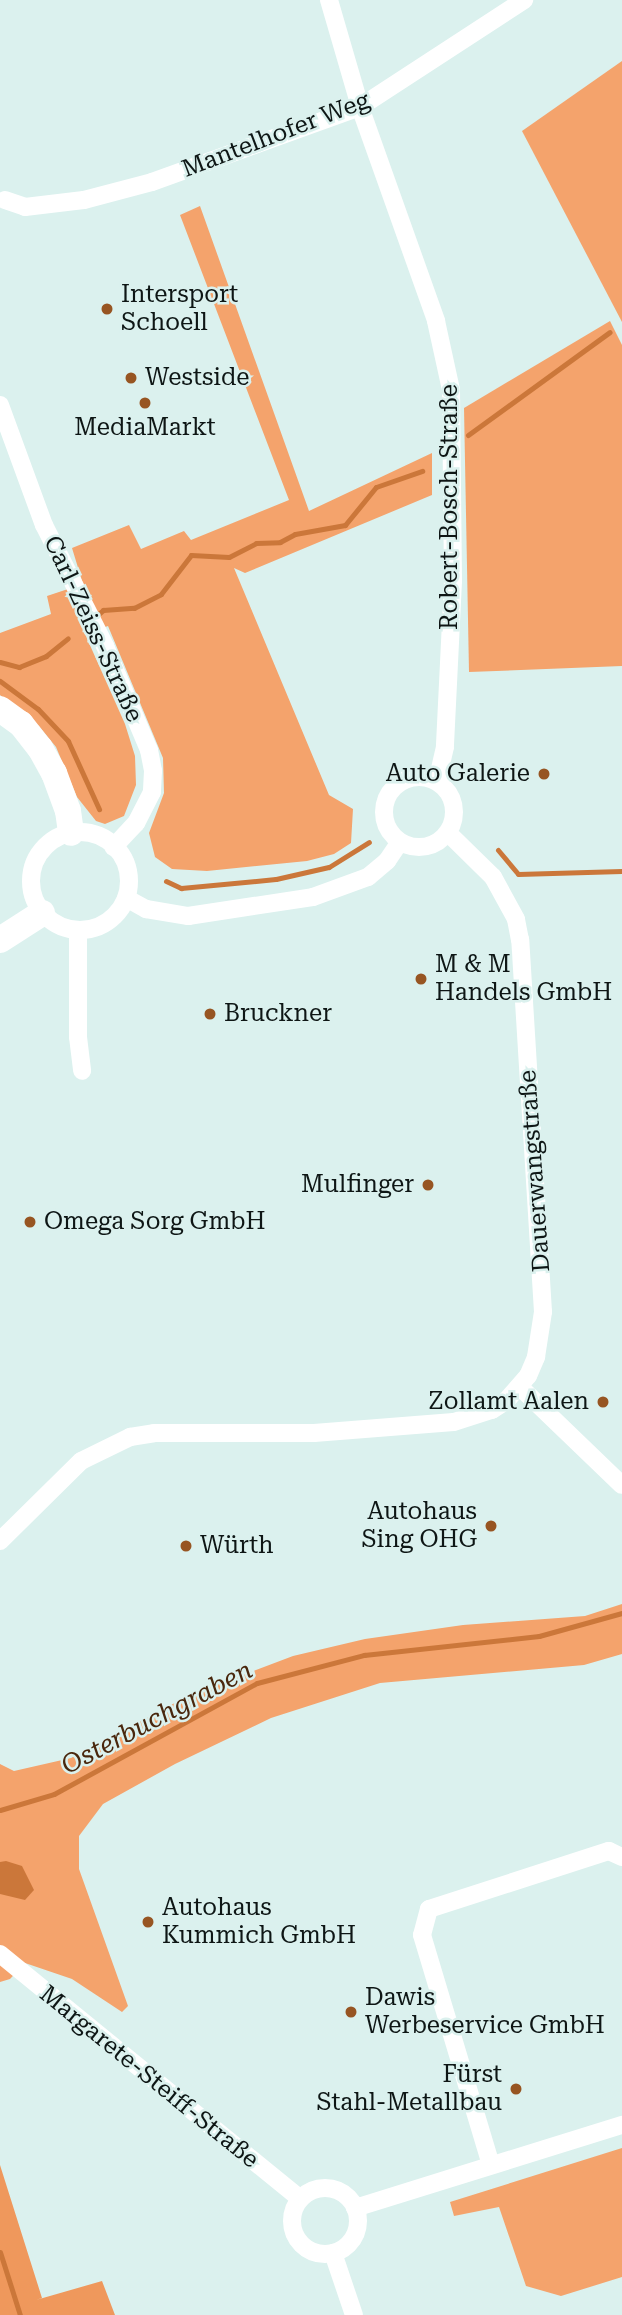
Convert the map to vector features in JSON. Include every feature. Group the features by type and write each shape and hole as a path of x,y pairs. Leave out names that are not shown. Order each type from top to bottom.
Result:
{"highway":[{"path":"0,709 21,724 47,761 68,811 71,833"},
{"path":"0,940 42,913"}],"street":[{"name":"Robert-Bosch-Straße","path":"329,0 360,107 447,358 451,390 453,581 445,747 437,781"},
{"name":"Mantelhofer Weg","path":"2,199 25,207 84,200 152,182 360,107 524,0"},
{"name":"Carl-Zeiss-Straße","path":"0,405 44,525 106,646 149,750 153,771 152,792 136,823 114,847"},
{"path":"413,777 437,781 445,787 454,804 448,833 440,840 420,847 400,842 385,822 386,799 402,781 413,777"},
{"path":"71,833 87,833 102,838 114,847 127,871 126,898 107,922 93,929 78,930 52,922 42,913 34,900 33,868 48,844 71,833"},
{"name":"Dauerwangstraße","path":"448,833 493,877 512,911 520,940 543,1312 536,1357 520,1387"},
{"path":"126,898 146,909 188,916 313,897 368,877 387,861 400,842"},
{"path":"78,930 78,1037 82,1071"},
{"path":"0,1541 81,1461 130,1437 154,1433 314,1433 454,1422 492,1410 520,1387 622,1485"},
{"path":"491,2165 422,1936 429,1909 609,1851 622,1857"},
{"name":"Margarete-Steiff-Straße","path":"0,1954 300,2199"},
{"path":"355,2208 622,2125"},
{"path":"323,2188 337,2191 347,2197 355,2208 358,2220 355,2234 348,2244 333,2253 312,2252 294,2235 291,2221 300,2199 313,2190 323,2188"},
{"path":"333,2253 354,2315"}],"shaded area":[{"path":"622,61 622,322 522,131"},
{"path":"200,206 309,511 432,453 432,495 245,573 234,568 329,795 353,809 351,843 334,854 307,861 207,871 172,869 155,857 149,833 164,793 163,758 108,626 85,634 125,724 135,756 136,785 124,816 105,824 96,821 77,797 56,747 39,726 0,695 0,633 51,614 47,596 83,584 72,548 129,525 141,549 184,531 191,540 289,500 180,215"},
{"path":"610,321 622,345 622,666 469,672 464,408"},
{"path":"622,1604 622,1654 584,1665 380,1683 271,1718 175,1764 103,1804 79,1836 79,1869 128,2006 122,2012 72,1979 25,1963 10,1979 0,1982 0,1764 14,1771 71,1758 188,1696 293,1656 365,1639 463,1625 585,1616"},
{"path":"0,1862 22,1866 34,1890 25,1900 0,1894"},
{"path":"622,2148 622,2277 561,2296 526,2286 499,2207 454,2216 450,2202"},
{"path":"0,2165 42,2298 36,2300 102,2281 115,2315 0,2315"}],"waterway":[{"path":"468,435 610,332"},
{"path":"95,617 103,610 134,608 161,594 191,555 229,557 256,543 280,542 295,534 345,525 376,487 422,471"},
{"path":"0,662 19,667 46,656 68,638"},
{"path":"0,681 38,709 68,741 99,809"},
{"path":"166,881 181,888 276,879 329,867 369,842"},
{"path":"498,850 518,874 622,871"},
{"name":"Osterbuchgraben","path":"0,1810 54,1794 257,1683 364,1655 539,1636 622,1613"},
{"path":"0,2252 20,2315"}],"place":[{"name":"Intersport Schoell","path":"107,309"},
{"name":"Westside","path":"131,378"},
{"name":"MediaMarkt","path":"145,403"},
{"name":"Auto Galerie","path":"544,774"},
{"name":"M & M Handels GmbH","path":"421,979"},
{"name":"Bruckner","path":"210,1014"},
{"name":"Mulfinger","path":"428,1185"},
{"name":"Omega Sorg GmbH","path":"30,1222"},
{"name":"Zollamt Aalen","path":"603,1402"},
{"name":"Autohaus Sing OHG","path":"491,1526"},
{"name":"Würth","path":"186,1546"},
{"name":"Autohaus Kummich GmbH","path":"148,1922"},
{"name":"Dawis Werbeservice GmbH","path":"351,2012"},
{"name":"Fürst Stahl-Metallbau","path":"516,2089"}]}
